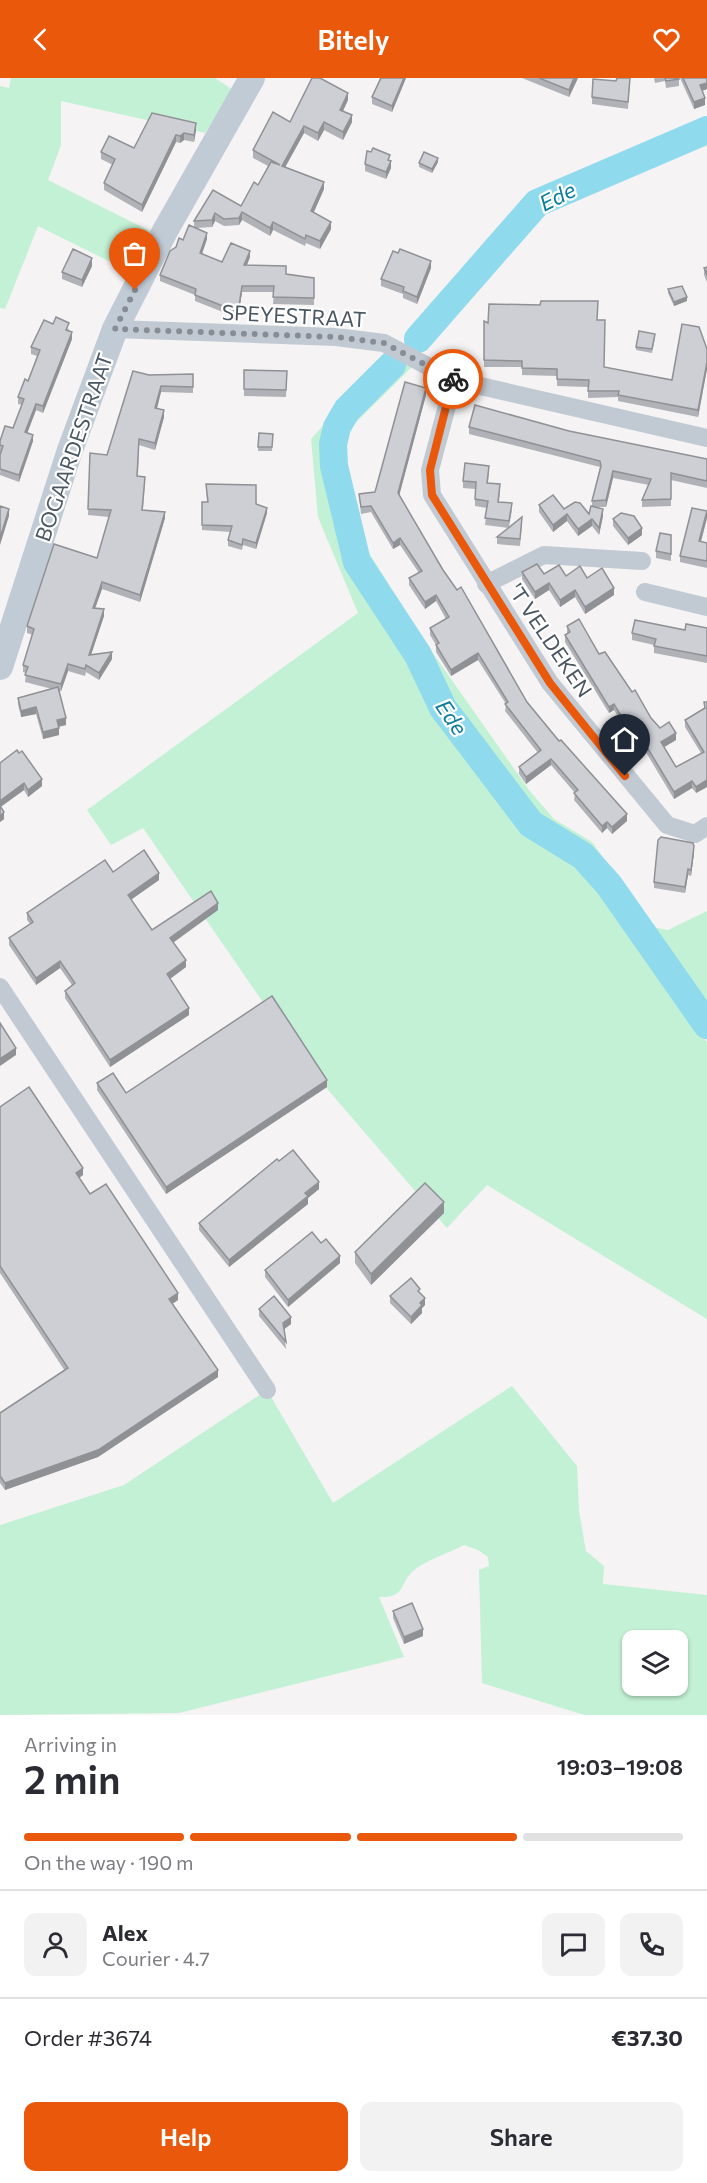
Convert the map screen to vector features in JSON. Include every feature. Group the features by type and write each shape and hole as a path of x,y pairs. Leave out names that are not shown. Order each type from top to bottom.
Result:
{"street":[{"name":"BOGAARDESTRAAT","path":"0,667 70,450 115,329 165,231 252,78"},
{"name":"SPEYESTRAAT","path":"115,329 336,337 384,343 454,380 707,438"},
{"name":"'T VELDEKEN","path":"454,380 430,470 432,495 550,683 667,825 695,834 707,826"},
{"name":"'T VELDEKEN","path":"486,584 544,555 642,561"},
{"path":"645,592 707,607"},
{"path":"0,987 267,1390"}],"green space":[{"path":"11,78 215,78 233,90 205,133 61,101 61,145 48,180 150,231 127,270 38,226 5,309 0,308 0,86 9,88"},
{"path":"386,355 412,367 341,437 369,553 430,649 529,790 554,819 592,842 653,927 668,930 707,911 707,1017 691,994 678,1002 707,1042 707,1319 487,1185 447,1228 304,1062 143,828 111,845 87,810 358,613 318,517 311,439"},
{"path":"512,1386 577,1466 579,1511 586,1551 604,1566 603,1584 707,1595 707,1715 584,1715 482,1683 479,1570 489,1566 488,1557 464,1545 418,1567 398,1593 388,1597 379,1597 404,1657 179,1713 0,1715 0,1525 124,1485 267,1390 333,1503"}],"building":[{"path":"312,78 320,78 348,93 340,110 352,115 343,132 324,122 318,133 304,126 282,166 324,182 311,211 331,222 320,241 306,235 305,239 273,222 270,228 242,212 239,218 224,219 215,213 212,220 194,221 213,190 241,206 254,182 258,185 271,162 280,165 253,150 273,112 290,122"},
{"path":"381,78 404,78 392,106 372,97"},
{"path":"539,78 574,78 569,90"},
{"path":"617,78 630,78 628,102 592,97 593,79 616,81"},
{"path":"665,78 679,78 679,79 666,81"},
{"path":"683,78 707,78 707,83 700,85 705,98 694,102"},
{"path":"152,113 196,123 194,135 184,133 180,136 176,135 142,205 104,183 115,159 101,152 109,136 134,148"},
{"path":"373,148 390,155 388,160 391,161 386,172 365,164 367,151 371,152"},
{"path":"424,152 438,158 432,169 419,163"},
{"path":"189,225 207,233 200,253 222,262 231,243 250,251 244,265 286,266 286,274 314,278 314,298 273,297 274,286 242,286 238,312 195,295 196,289 160,275 170,251 176,247 179,238 183,240"},
{"path":"73,249 92,258 82,280 62,272"},
{"path":"400,249 431,261 417,297 403,291 404,287 381,279 393,251 398,253"},
{"path":"682,286 687,297 674,302 668,289"},
{"path":"541,301 598,301 597,320 605,320 604,367 672,380 682,324 699,327 707,349 707,362 698,410 618,395 619,391 588,391 589,380 557,379 557,369 522,368 522,361 484,360 484,321 488,323 489,304 540,305"},
{"path":"56,317 69,323 66,330 72,332 43,406 36,404 25,432 33,435 19,475 0,469 0,455 3,446 0,445 0,441 5,426 13,428 24,399 18,397 25,379 28,381 40,350 31,347 44,320 53,324"},
{"path":"639,331 655,334 652,349 636,347"},
{"path":"244,370 287,371 286,390 244,389"},
{"path":"133,371 149,375 193,374 193,387 161,386 155,408 164,410 155,443 139,439 137,476 145,477 142,510 165,512 140,595 102,582 93,608 104,609 89,655 112,652 99,673 86,665 85,669 68,664 61,684 25,675 28,667 23,665 34,629 27,626 54,544 97,558 111,510 88,509 90,453 107,455"},
{"path":"405,382 426,388 398,493 443,570 457,590 461,587 527,702 559,741 561,740 627,814 612,827 607,822 602,826 574,793 578,790 551,759 526,777 519,767 541,750 505,704 508,702 478,653 451,670 436,645 439,643 430,628 449,617 436,595 425,602 409,578 422,571 400,538 393,543 371,506 361,507 359,494 375,492"},
{"path":"475,405 569,431 707,459 707,481 671,473 671,499 642,500 651,479 613,471 606,500 592,501 601,466 600,461 469,427"},
{"path":"259,433 273,434 272,447 258,447"},
{"path":"465,463 489,466 487,483 500,484 498,502 512,503 509,521 485,518 488,501 475,499 476,482 463,481"},
{"path":"206,484 256,485 256,504 267,508 256,543 243,539 242,545 228,540 232,526 202,525 202,502 208,502"},
{"path":"553,495 564,509 575,502 580,503 589,514 591,506 603,509 599,528 592,519 578,529 567,514 553,525 539,505"},
{"path":"0,506 9,509 0,538"},
{"path":"692,508 707,511 699,541 707,543 707,561 680,556"},
{"path":"621,513 634,516 642,528 628,538 613,519"},
{"path":"522,517 520,539 497,537"},
{"path":"660,533 671,535 671,554 656,551"},
{"path":"537,564 544,574 559,565 566,576 580,566 587,578 602,568 614,588 585,607 575,590 560,600 549,583 535,592 522,572"},
{"path":"579,619 599,654 605,652 632,692 635,690 651,718 660,728 669,722 676,733 661,742 676,767 704,752 685,720 705,708 704,702 707,702 707,780 696,787 692,781 674,792 644,742 639,746 614,704 609,707 565,635 570,632 567,626"},
{"path":"635,620 685,630 686,624 707,628 707,656 654,646 656,639 632,633"},
{"path":"58,687 66,718 57,720 59,728 43,732 36,707 21,711 18,698"},
{"path":"17,750 19,753 22,751 42,779 28,790 24,783 0,801 0,763"},
{"path":"661,837 693,843 691,870 688,869 685,887 654,882 658,840"},
{"path":"144,850 159,873 128,895 152,930 211,891 218,903 170,938 186,960 167,974 189,1008 110,1060 65,991 75,983 60,961 36,978 9,938 33,922 27,913 105,860 113,872"},
{"path":"272,996 327,1080 166,1187 97,1083 113,1073 126,1093"},
{"path":"0,1023 16,1048 0,1059"},
{"path":"29,1087 83,1168 76,1173 90,1194 106,1184 178,1293 169,1299 218,1370 98,1450 5,1483 0,1476 0,1413 68,1368 0,1266 0,1107"},
{"path":"293,1150 319,1182 305,1193 308,1196 229,1260 199,1223 277,1159 279,1161"},
{"path":"425,1183 444,1202 371,1274 355,1252"},
{"path":"312,1232 321,1243 326,1239 340,1256 288,1300 265,1270"},
{"path":"411,1278 425,1298 411,1317 390,1296"},
{"path":"274,1296 291,1317 283,1323 286,1342 259,1309"},
{"path":"412,1603 423,1629 404,1637 393,1611"}],"waterway":[{"name":"Ede","path":"418,339 537,203 707,130"},
{"name":"Ede","path":"392,365 347,410 337,427 333,444 334,466 357,562 418,655 443,708 531,824 583,856 609,885 707,1025"}],"way so far":[{"path":"135,290 115,329 336,337 384,343 453,379"}],"route":[{"path":"453,379 430,470 432,495 550,683 625,776"}]}
